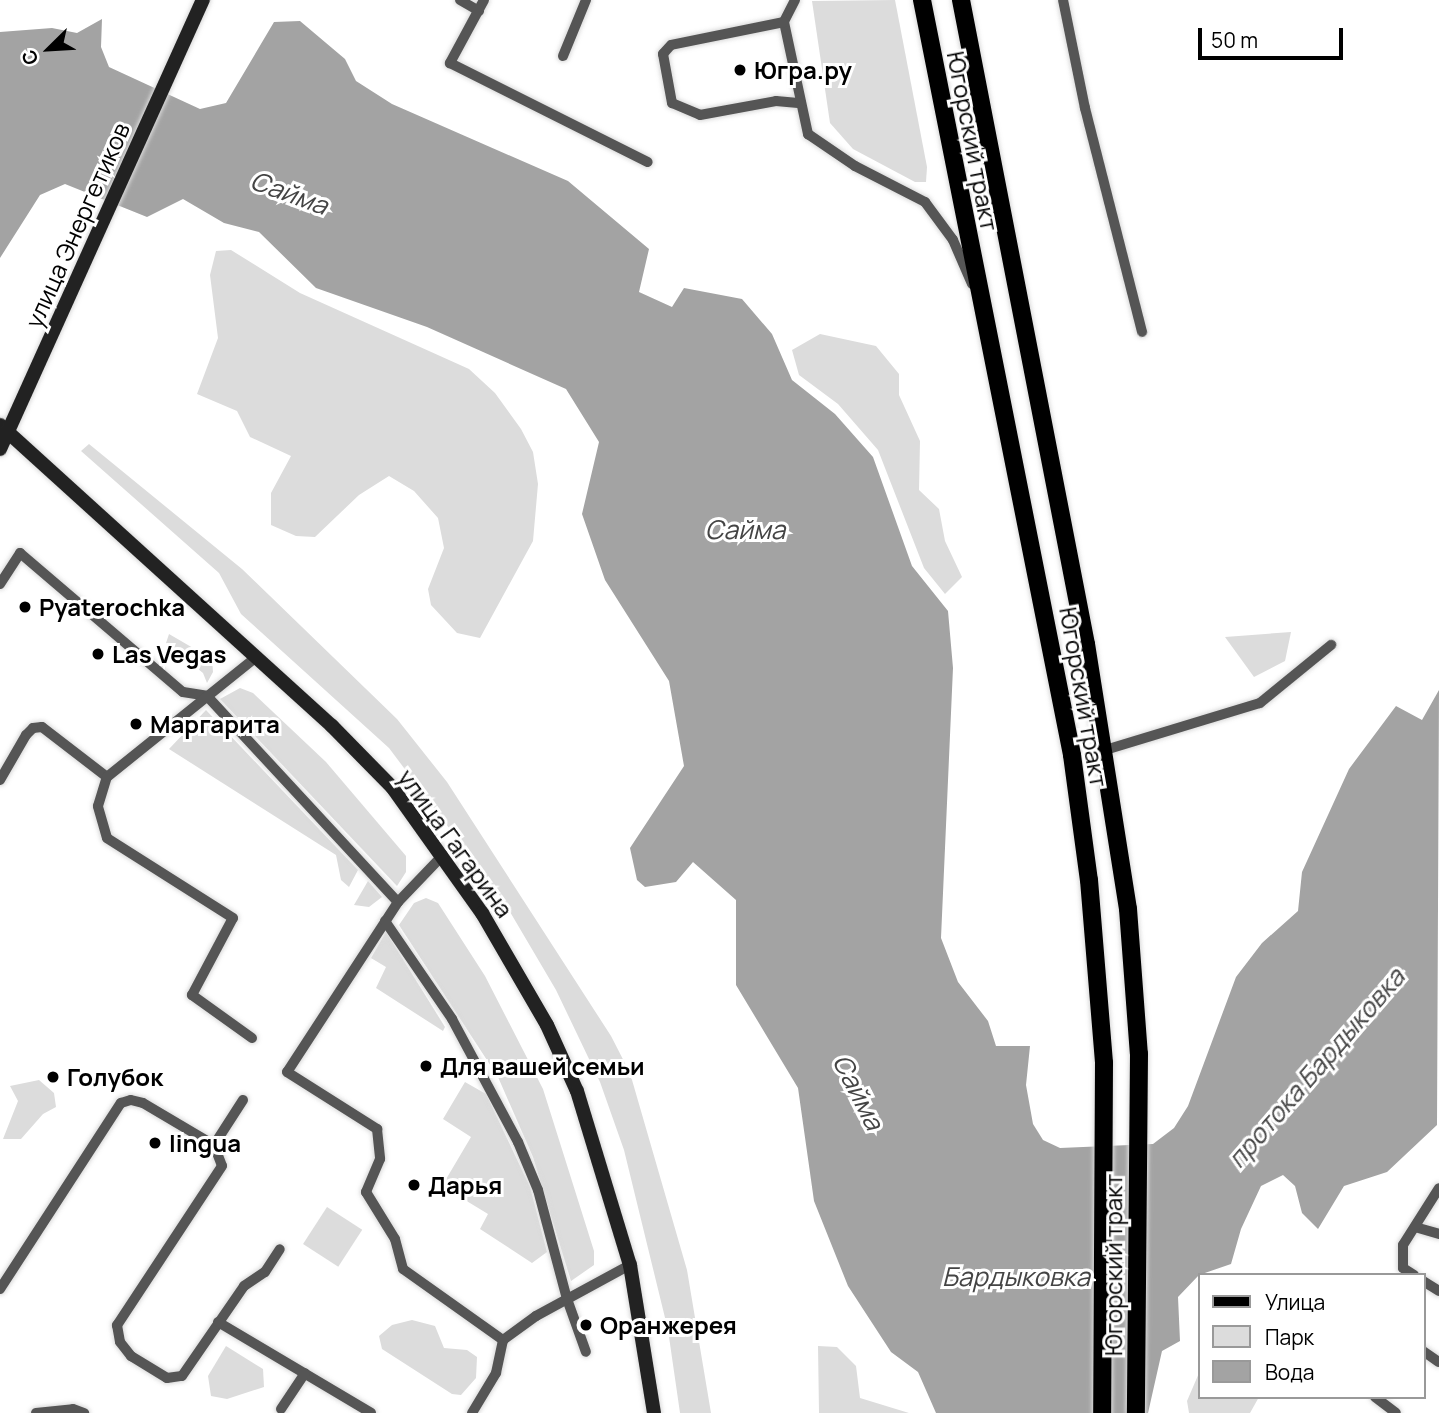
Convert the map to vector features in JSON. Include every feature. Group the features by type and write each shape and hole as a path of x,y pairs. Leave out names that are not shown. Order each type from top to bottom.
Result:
{"main road":[{"name":"улица Энергетиков","path":"193,17 197,0"},
{"name":"улица Энергетиков","path":"0,449 5,428 102,231 184,37 203,0"},
{"name":"Югорский тракт","path":"922,0 979,301 1072,755 1089,880 1104,1063 1102,1413"},
{"name":"Югорский тракт","path":"961,0 1104,750 1128,909 1139,1054 1136,1413"},
{"name":"улица Гагарина","path":"0,419 5,428 256,657 392,787 443,855 515,968 557,1047 606,1175 630,1265 654,1413"}],"lane":[{"path":"460,0 479,11"},
{"path":"484,0 450,63 648,162"},
{"path":"563,56 586,0"},
{"path":"795,0 783,22 808,134 855,166 925,202 953,240 979,301"},
{"path":"1063,0 1142,332"},
{"path":"783,22 671,45 663,54 672,103 700,115 776,101 801,103"},
{"path":"0,584 20,553 183,692 207,696 398,902"},
{"path":"1104,750 1260,704 1331,645"},
{"path":"253,1038 192,995 233,918 107,838 98,806 107,777 256,657"},
{"path":"0,780 26,735 42,727 107,777"},
{"path":"443,855 398,902 287,1072 377,1129 380,1159 366,1192 395,1239 403,1269 503,1340"},
{"path":"385,921 491,1084 538,1190 567,1299 586,1352"},
{"path":"0,1289 121,1103 131,1100 143,1103 214,1145 222,1166 117,1325 120,1342 131,1356 167,1378 182,1377 244,1286 265,1272 280,1249"},
{"path":"214,1145 243,1100"},
{"path":"1411,1273 1403,1268 1403,1245 1439,1188"},
{"path":"1415,1227 1439,1234"},
{"path":"472,1413 496,1373 503,1340 567,1299 630,1265"},
{"path":"218,1322 371,1413"},
{"path":"281,1409 305,1373"},
{"path":"1377,1399 1396,1413"},
{"path":"36,1413 73,1409 84,1413"}],"green space":[{"path":"895,0 927,167 926,182 915,182 853,149 830,123 812,1"},
{"path":"231,250 300,293 469,369 495,393 521,429 533,452 538,484 533,541 480,638 457,633 431,605 428,589 444,548 438,518 414,491 389,476 359,495 315,537 296,536 271,525 271,493 291,456 250,437 237,411 197,394 218,338 210,275 216,251"},
{"path":"820,334 876,346 899,374 899,395 920,441 919,490 939,509 945,541 962,577 945,594 924,568 878,450 838,404 799,375 792,350"},
{"path":"89,444 242,569 397,719 447,782 611,1036 630,1073 687,1270 711,1413 680,1413 668,1330 624,1150 600,1082 556,990 503,900 389,748 241,614 219,573 81,451"},
{"path":"1291,632 1285,661 1254,677 1225,637"},
{"path":"169,634 212,659 213,672 207,683 203,673 166,643"},
{"path":"240,688 253,693 326,762 406,856 406,872 397,886 220,699"},
{"path":"206,710 358,870 349,887 341,880 336,855 169,749"},
{"path":"368,881 382,897 369,907 354,905"},
{"path":"426,898 438,903 485,976 543,1089 594,1251 594,1265 571,1281 533,1157 498,1077 399,925 414,903"},
{"path":"386,932 445,1027 443,1031 376,988 386,967 371,958"},
{"path":"39,1080 54,1093 56,1107 43,1114 21,1139 3,1139 18,1101 10,1086"},
{"path":"465,1082 486,1094 530,1187 547,1252 532,1263 480,1229 488,1214 442,1186 471,1137 443,1119"},
{"path":"327,1207 362,1230 338,1267 303,1244"},
{"path":"412,1320 435,1326 444,1348 467,1350 477,1357 476,1378 461,1395 452,1394 382,1349 379,1336 392,1325"},
{"path":"226,1346 263,1369 264,1387 227,1399 211,1396 208,1376"},
{"path":"818,1346 837,1347 856,1366 860,1398 909,1413 819,1413"},
{"path":"1198,1375 1198,1399 1258,1399 1250,1413 1189,1413 1187,1401"}],"water":[{"path":"102,19 101,47 109,67 200,109 226,103 274,22 300,21 345,59 356,81 392,104 568,181 649,249 639,292 672,307 684,288 742,299 772,334 792,380 835,414 873,457 912,566 948,611 953,668 941,938 958,982 988,1021 996,1046 1030,1046 1026,1085 1033,1124 1043,1140 1060,1148 1153,1144 1174,1128 1188,1106 1236,977 1262,943 1298,911 1302,872 1349,769 1396,706 1422,720 1439,690 1437,1125 1387,1172 1344,1186 1318,1229 1302,1213 1295,1186 1283,1175 1261,1186 1241,1229 1231,1264 1198,1273 1178,1297 1180,1341 1162,1351 1148,1413 936,1413 918,1372 891,1352 848,1286 814,1201 798,1088 736,985 736,900 693,862 676,882 645,887 637,880 630,848 684,766 669,681 605,580 582,514 599,442 566,389 427,327 316,288 259,232 224,223 183,199 147,217 65,184 40,195 0,258 0,32 52,28 77,33"}],"place":[{"name":"Югра.ру","path":"740,70"},
{"name":"Pyaterochka","path":"25,607"},
{"name":"Las Vegas","path":"98,654"},
{"name":"Маргарита","path":"136,724"},
{"name":"Для вашей семьи","path":"426,1066"},
{"name":"Голубок","path":"53,1077"},
{"name":"lingua","path":"155,1143"},
{"name":"Дарья","path":"414,1185"},
{"name":"Оранжерея","path":"586,1325"}],"water label":[{"name":"Сайма","path":"289,193"},
{"name":"Сайма","path":"745,530"},
{"name":"протока Бардыковка","path":"1316,1068"},
{"name":"Сайма","path":"858,1092"},
{"name":"Бардыковка","path":"1016,1277"}]}
